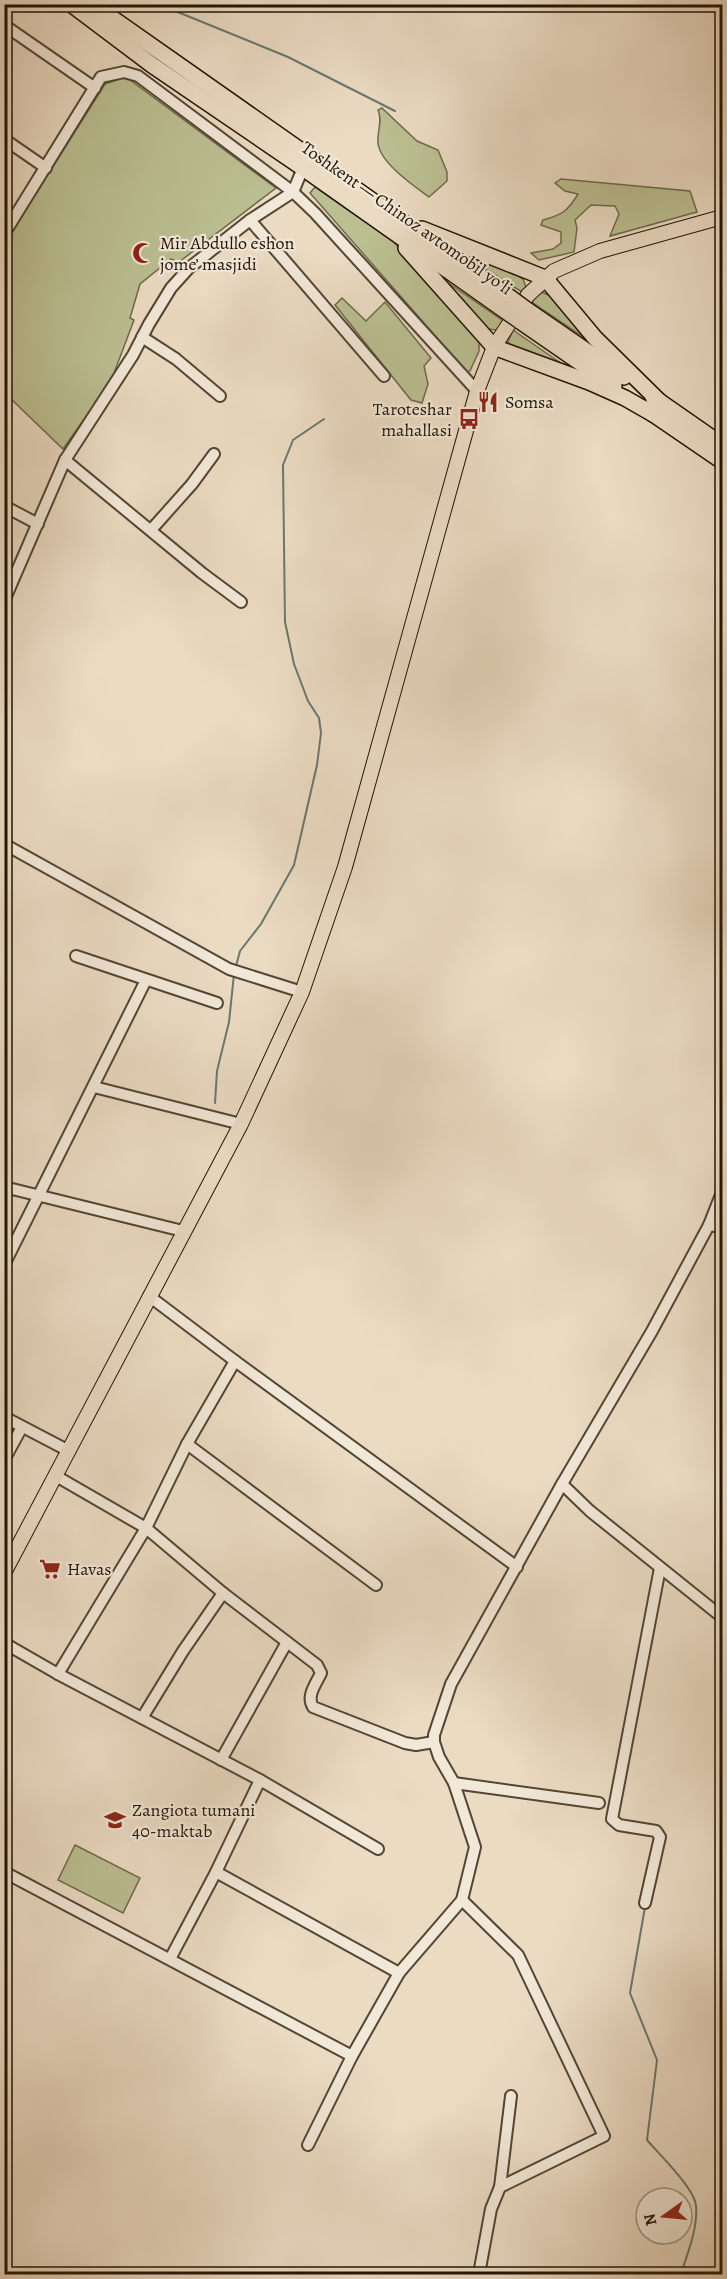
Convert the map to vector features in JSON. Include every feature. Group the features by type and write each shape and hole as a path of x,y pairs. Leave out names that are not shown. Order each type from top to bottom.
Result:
{"highway":[{"name":"Toshkent — Chinoz avtomobil yoʻli","path":"82,5 152,65 303,168 388,221"},
{"name":"Toshkent — Chinoz avtomobil yoʻli","path":"82,5 657,408 723,461"},
{"path":"388,221 539,276 657,408"},
{"path":"388,221 494,347 589,382 625,398 657,408"},
{"name":"Toshkent — Chinoz avtomobil yoʻli","path":"657,408 723,445"}],"main road":[{"path":"4,1573 241,1124 302,992 345,867 477,391 494,347 539,276 623,244 723,217"}],"street":[{"path":"4,25 94,88"},
{"path":"138,76 147,72 152,65"},
{"path":"4,234 101,77 124,72 138,76 293,192 315,213 477,391"},
{"path":"4,139 45,168"},
{"path":"4,601 65,460 134,355 171,288 189,268 250,220 293,192 303,168"},
{"path":"250,220 384,376"},
{"path":"142,337 176,360 220,396"},
{"path":"151,530 192,484 214,454"},
{"path":"65,460 202,573 242,602"},
{"path":"4,506 38,524"},
{"path":"4,844 229,969 302,992"},
{"path":"76,956 217,1003"},
{"path":"4,1265 146,980"},
{"path":"94,1087 241,1124"},
{"path":"4,1187 183,1231"},
{"path":"308,2145 352,2056 399,1973 462,1899 475,1847 453,1783 439,1758 434,1742 434,1735 451,1684 562,1484 652,1331 709,1225 723,1192"},
{"path":"709,1225 723,1227"},
{"path":"149,1296 517,1567"},
{"path":"58,1674 146,1528 187,1444 235,1361"},
{"path":"4,1417 69,1451"},
{"path":"4,1461 22,1427"},
{"path":"187,1444 376,1585"},
{"path":"56,1476 146,1528 223,1593 320,1669 321,1673 310,1696 313,1707 405,1743 416,1745 434,1742"},
{"path":"562,1484 590,1511 723,1617"},
{"path":"645,1903 660,1837 656,1832 619,1825 612,1819 660,1568"},
{"path":"142,1718 183,1651 223,1593"},
{"path":"221,1760 287,1642"},
{"path":"4,1643 58,1674 260,1780 378,1849"},
{"path":"170,1959 216,1872 260,1780"},
{"path":"453,1783 598,1803"},
{"path":"4,1872 352,2056"},
{"path":"216,1872 399,1973"},
{"path":"462,1899 518,1955 604,2136 500,2187"},
{"path":"479,2274 491,2209 500,2187 511,2096"}],"green space":[{"path":"126,77 276,188 179,262 171,259 140,284 130,318 134,320 111,381 63,449 9,397 5,389 4,244 105,84"},
{"path":"382,108 417,141 438,150 447,172 447,181 429,197 391,166 380,151 378,110"},
{"path":"561,179 690,191 697,212 610,236 619,214 615,206 591,205 575,220 577,228 574,252 539,260 531,253 553,249 561,243 561,232 541,225 543,220 564,212 578,194 565,191 555,183"},
{"path":"315,187 394,242 479,339 479,351 470,371 467,372 310,193"},
{"path":"450,246 512,272 523,279 526,287 522,292"},
{"path":"425,267 505,322 498,330 486,329"},
{"path":"541,292 551,296 591,342 533,303 532,299"},
{"path":"342,298 366,321 385,302 431,358 424,366 428,384 422,403 411,400 335,305"},
{"path":"513,330 581,377 512,348 508,342"},
{"path":"75,1845 140,1878 123,1913 58,1880"}],"waterway":[{"path":"158,4 288,57 395,111"},
{"path":"236,966 240,951 261,924 294,865 317,765 321,733 319,718 308,701 294,664 285,622 283,465 293,440 324,419"},
{"path":"215,1103 217,1071 229,1022 234,974"},
{"path":"645,1907 630,1993 657,2060 647,2140 690,2190 696,2206 694,2232 681,2274"}],"place":[{"name":"Mir Abdullo eshon jome’ masjidi","path":"143,253"},
{"name":"Somsa","path":"488,402"},
{"name":"Taroteshar mahallasi","path":"469,419"},
{"name":"Havas","path":"50,1569"},
{"name":"Zangiota tumani 40-maktab","path":"115,1820"}]}
